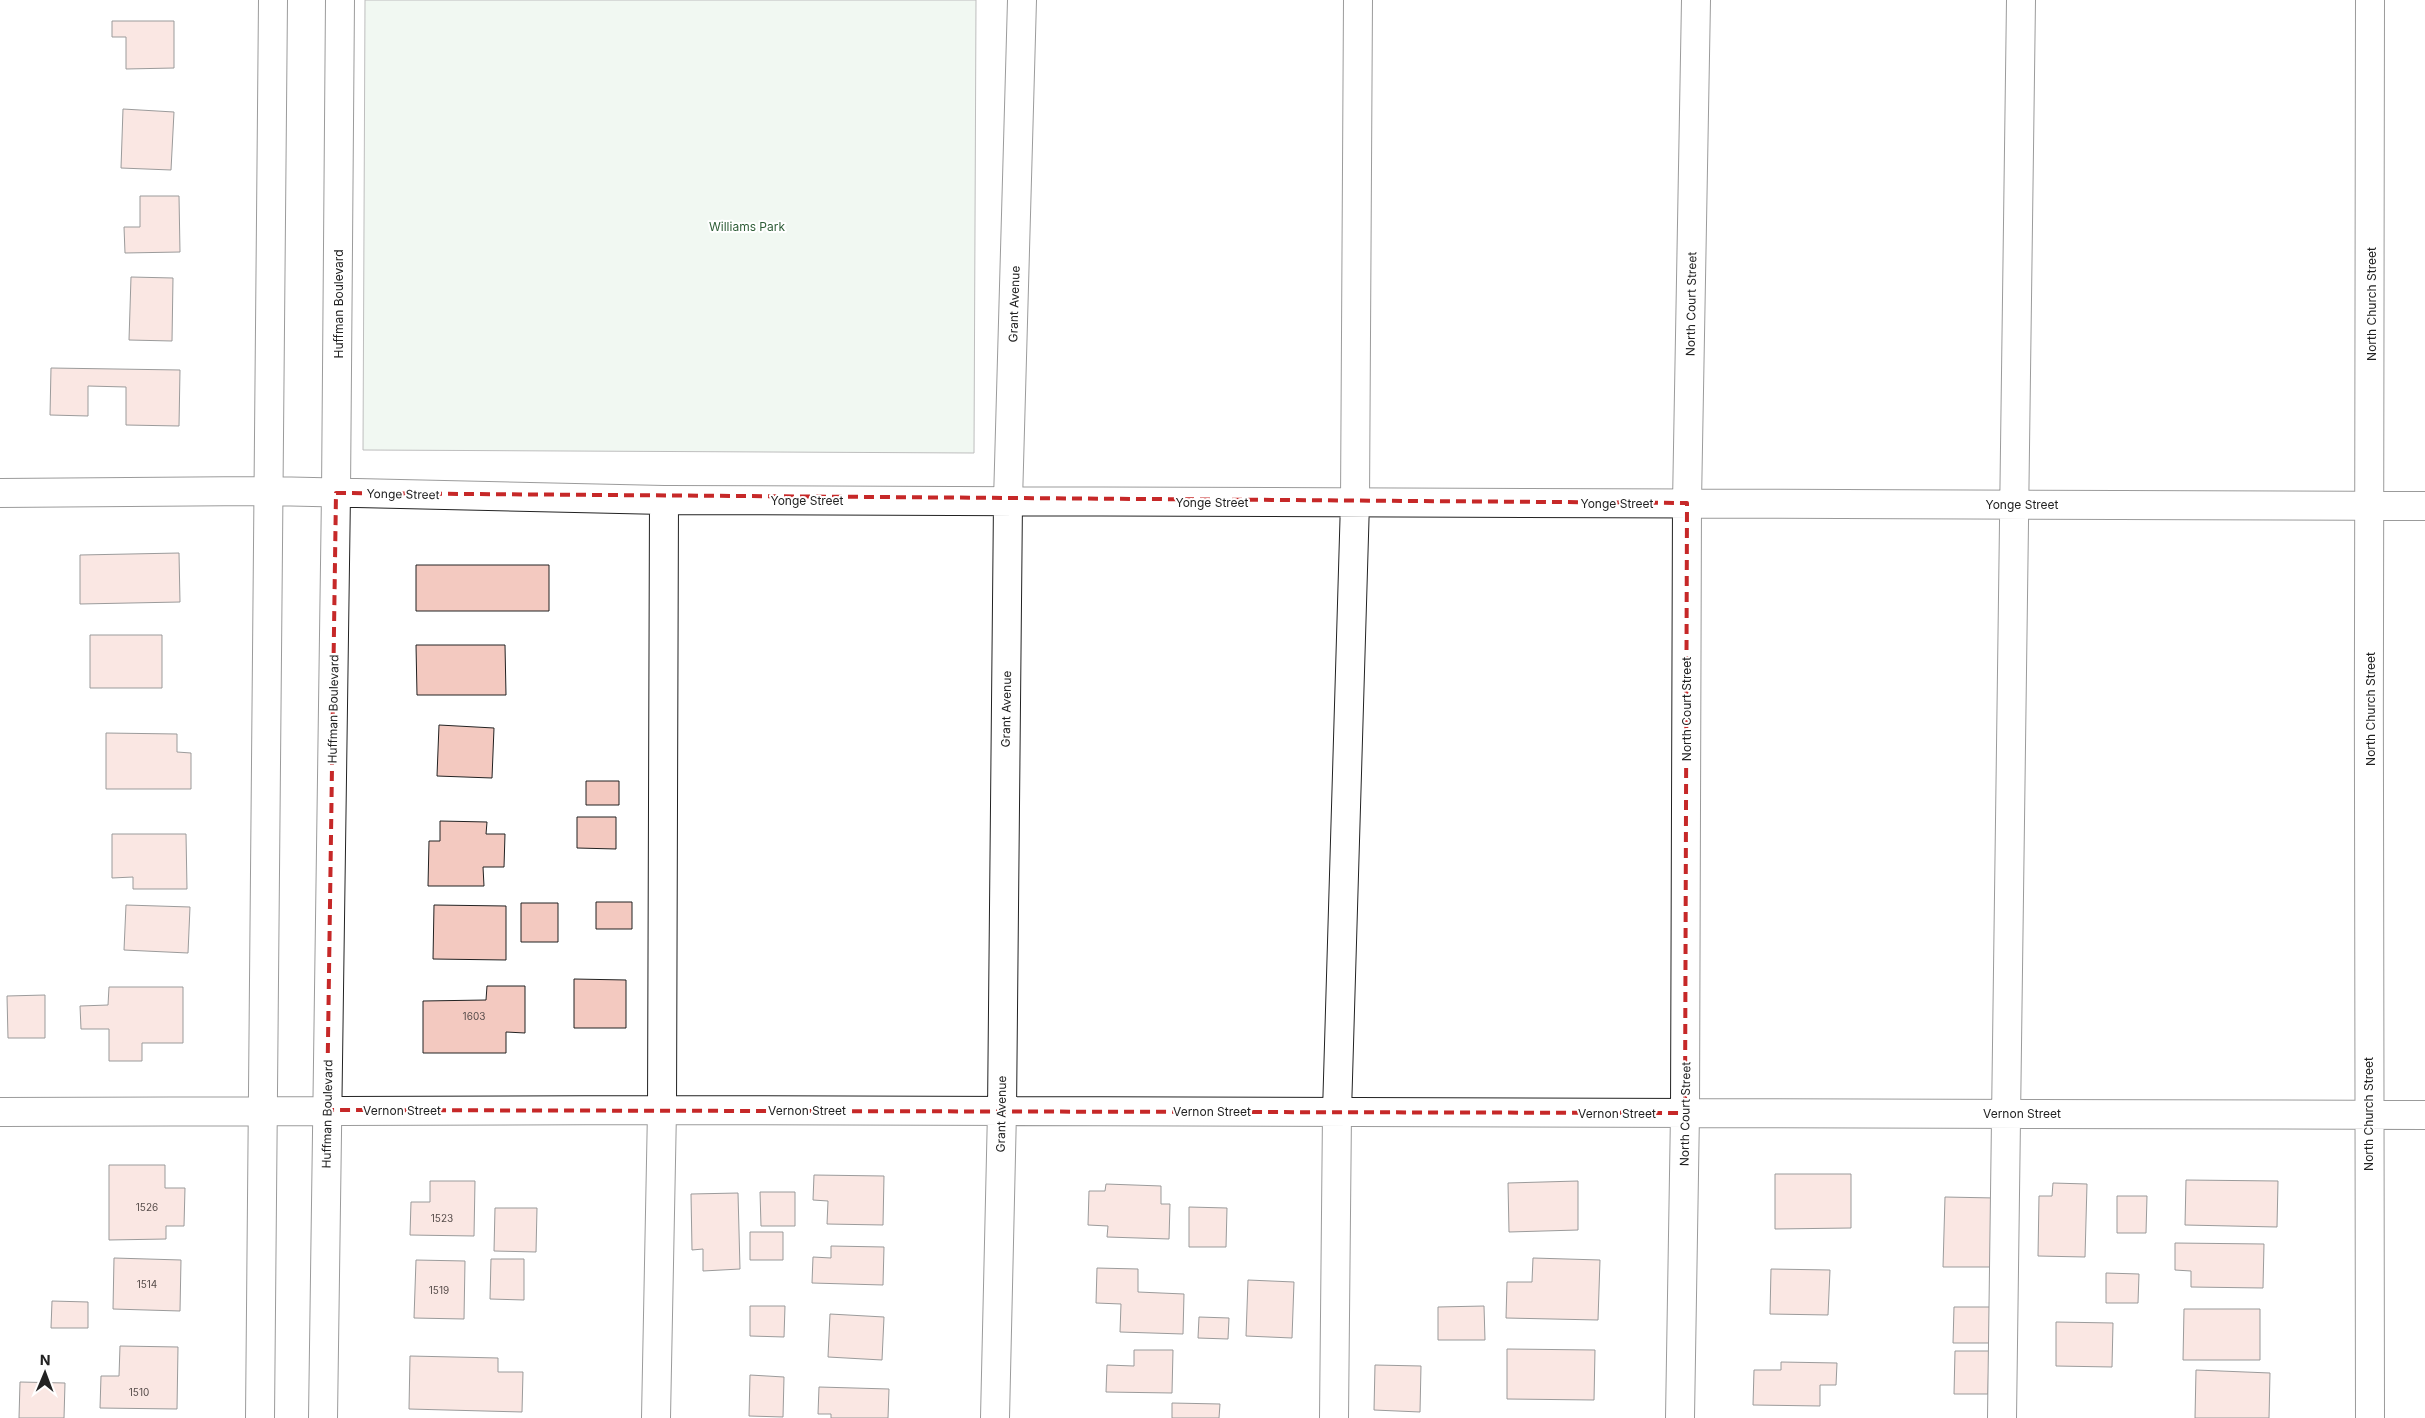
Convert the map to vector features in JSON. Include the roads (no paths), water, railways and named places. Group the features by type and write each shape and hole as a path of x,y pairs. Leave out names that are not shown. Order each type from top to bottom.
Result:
{"street":[{"path":"260,1418 273,0"},
{"name":"Huffman Boulevard","path":"323,1418 336,493 340,0"},
{"name":"Grant Avenue","path":"995,1418 1002,1111 1008,501 1022,0"},
{"path":"1334,1418 1337,1112 1355,502 1358,0"},
{"name":"North Court Street","path":"1680,1418 1685,1113 1687,503 1696,0"},
{"path":"2002,1418 2021,0"},
{"name":"North Church Street","path":"2370,0 2371,506 2368,1114 2370,1418"},
{"name":"Yonge Street","path":"0,493 269,491 664,500 2425,506"},
{"path":"656,1418 662,1110 664,500"},
{"name":"Vernon Street","path":"0,1112 662,1110 2425,1115"}],"park label":[{"name":"Williams Park","path":"747,226"}]}
